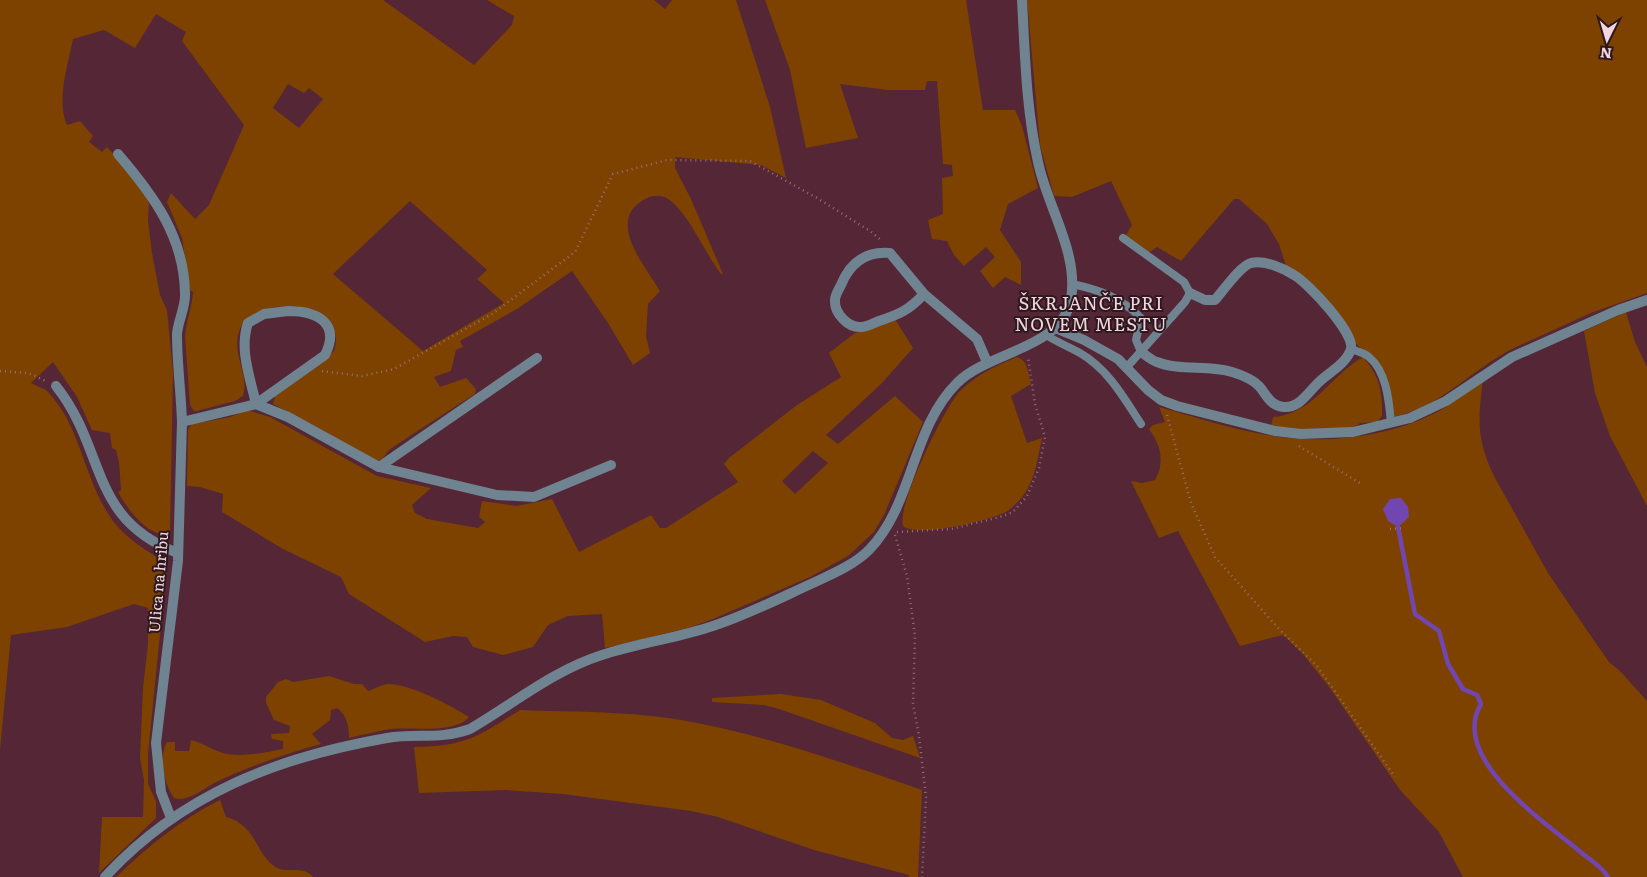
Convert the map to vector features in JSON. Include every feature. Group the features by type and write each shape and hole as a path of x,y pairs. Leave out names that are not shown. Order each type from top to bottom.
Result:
{"street":[{"path":"105,877 127,854 171,818 217,790 277,765 390,737 454,735 470,729 575,666 602,655 713,626 772,602 840,570 869,549 884,530 895,511 926,430 940,405 957,382 987,362 1025,346 1056,328 1066,313 1071,300 1072,284 1067,254 1038,165 1034,144 1029,112 1022,0"},
{"name":"Ulica na hribu","path":"118,154 161,210 170,226 179,252 185,294 177,332 182,422 178,553 156,744 161,792 171,818"},
{"path":"924,294 910,310 861,327 852,326 844,321 838,311 835,300 844,278 855,264 866,255 877,252 890,254 924,294 977,339 987,362"},
{"path":"1141,352 1158,362 1225,370 1238,374 1259,386 1264,396 1276,406 1286,407 1301,401 1320,380 1345,358 1351,349 1351,341 1336,317 1296,276 1279,267 1253,262 1244,266 1215,300 1205,300 1190,293"},
{"path":"1056,328 1090,343 1127,367 1148,390 1161,400 1250,426 1274,431 1301,434 1353,432 1410,418 1446,401 1512,357 1618,310 1647,300"},
{"path":"182,422 256,404 325,355 331,343 329,329 322,318 306,311 288,311 264,314 248,323 243,337 256,404"},
{"path":"379,467 537,358"},
{"path":"56,386 70,403 96,461 105,490 116,508 142,536 157,545 178,553"},
{"path":"256,404 288,417 379,467 498,495 534,497 611,465"}],"lane":[{"path":"1123,238 1184,282 1190,293 1185,302 1127,367"},
{"path":"1072,284 1101,290 1116,297 1134,311 1141,318 1136,340 1141,352"},
{"path":"1046,335 1081,354 1101,369 1122,394 1141,424"},
{"path":"1351,349 1369,357 1377,368 1388,392 1391,423"}],"path":[{"path":"306,368 362,376 394,369 492,314 574,252 613,174 667,160 750,161 817,198 870,231 883,242 890,254"},
{"path":"922,877 926,797 921,745 913,704 915,636 907,576 893,531 924,532 976,523 1013,512 1027,496 1039,468 1045,437 1035,404 1032,373 1025,346"},
{"path":"0,370 28,373 56,386"},
{"path":"1161,400 1169,419 1191,503 1215,557 1279,629 1317,666 1395,777"},
{"path":"1274,431 1363,485"},
{"path":"1390,529 1405,528"}],"shaded area":[{"path":"0,0 383,0 474,65 512,25 514,16 487,0 654,0 665,9 672,0 736,0 770,107 786,178 761,165 675,157 675,168 691,199 723,274 721,274 679,209 663,197 654,196 647,198 635,207 629,218 628,230 631,242 660,291 648,304 646,336 650,353 633,365 608,323 572,271 517,309 460,341 463,347 456,350 451,371 434,377 440,387 466,378 476,389 475,394 392,448 378,461 273,404 275,396 334,351 335,333 328,320 315,312 299,307 280,307 263,310 249,318 240,329 237,346 244,379 243,396 235,401 194,411 190,405 185,336 193,292 190,290 182,238 167,202 171,193 195,219 209,205 244,125 182,41 186,32 156,14 135,48 104,30 73,39 63,94 64,115 67,125 80,121 93,136 89,142 102,152 107,147 139,182 149,203 148,221 152,253 160,295 167,310 173,373 170,536 161,535 146,527 127,507 118,492 121,490 119,462 116,450 112,448 110,433 92,430 77,397 53,362 31,383 46,391 59,406 68,421 94,487 116,525 137,544 167,564 148,754 148,784 156,801 156,818 99,873 102,817 143,817 144,780 140,758 143,688 148,644 148,608 134,604 67,627 11,635 0,750","holes":["288,84 304,93 309,88 323,99 299,128 273,108","410,201 487,270 477,279 504,303 423,351 333,274"]},
{"path":"765,0 966,0 983,110 1015,110 1022,126 1038,188 1008,204 1000,230 1021,262 1021,285 1005,277 993,288 980,271 995,257 986,247 964,266 954,255 947,241 932,239 928,220 943,214 942,178 953,176 952,165 943,164 937,81 927,81 925,90 888,90 840,84 858,138 806,148 790,70"},
{"path":"1027,0 1647,0 1647,293 1591,313 1514,348 1484,366 1441,397 1410,412 1392,417 1372,358 1354,342 1342,327 1288,272 1279,244 1267,224 1239,199 1234,199 1181,261 1157,247 1147,254 1125,237 1132,225 1111,181 1072,197 1054,196 1040,145"},
{"path":"1626,312 1635,342 1647,367 1647,506 1610,436 1595,393 1584,331"},
{"path":"895,319 913,348 881,384 826,435 838,444 895,396 923,422 884,515 874,532 848,556 810,577 713,619 688,628 605,648 602,614 568,616 548,625 533,647 503,655 473,647 467,637 453,636 425,642 349,594 341,577 283,549 222,512 223,494 200,487 187,486 188,429 192,424 230,417 247,410 270,417 377,476 431,488 412,505 415,513 427,519 478,528 485,522 479,517 482,501 516,506 552,499 579,552 651,515 660,528 666,528 738,482 724,464 729,458 797,405 841,377 829,353 855,333","holes":["813,451 828,463 795,494 782,481"]},
{"path":"1017,357 1025,364 1031,384 1011,396 1027,443 1042,438 1033,476 1027,490 1015,505 1006,512 985,520 940,529 913,530 904,527 903,518 906,502 913,482 922,460 952,402 965,386 979,376"},
{"path":"1363,357 1373,370 1381,392 1382,416 1377,422 1360,423 1343,430 1331,431 1271,426 1273,417 1287,415 1310,402"},
{"path":"1483,379 1480,430 1484,452 1495,478 1548,573 1584,626 1609,662 1620,671 1647,701 1647,877 1463,877 1439,832 1400,790 1330,688 1303,654 1283,635 1240,646 1178,531 1159,538 1131,481 1142,483 1155,480 1158,473 1161,460 1159,447 1149,429 1153,425 1165,422 1159,407 1262,434 1305,439 1349,438 1392,429 1440,411"},
{"path":"1401,498 1408,507 1409,517 1398,527 1388,521 1383,509 1390,499"},
{"path":"329,676 354,684 362,684 368,691 387,684 406,687 441,701 469,717 454,726 444,728 391,729 349,738 347,721 337,708 331,710 330,720 312,734 321,744 281,756 242,771 216,782 190,797 174,798 167,785 163,770 164,748 167,742 175,742 175,751 189,751 191,740 235,755 256,754 283,749 283,741 272,739 271,734 289,733 290,726 274,720 266,703 266,697 278,682 286,679 293,682"},
{"path":"781,694 821,700 875,723 892,738 903,740 913,736 920,758 779,709 764,705 712,702 712,698"},
{"path":"520,710 637,714 707,725 800,749 922,790 918,877 909,877 909,875 814,850 718,817 691,811 563,794 506,790 419,793 414,747 446,745 459,742 493,727"},
{"path":"220,800 226,817 244,826 267,860 274,866 284,870 304,871 313,877 116,877 165,835 191,816"}],"waterway":[{"path":"1398,527 1415,614 1439,631 1448,664 1463,689 1477,695 1481,704 1474,725 1478,746 1490,768 1506,788 1527,808 1597,864 1608,877"}],"district":[{"name":"ŠKRJANČE PRI NOVEM MESTU","path":"1091,314"}]}
